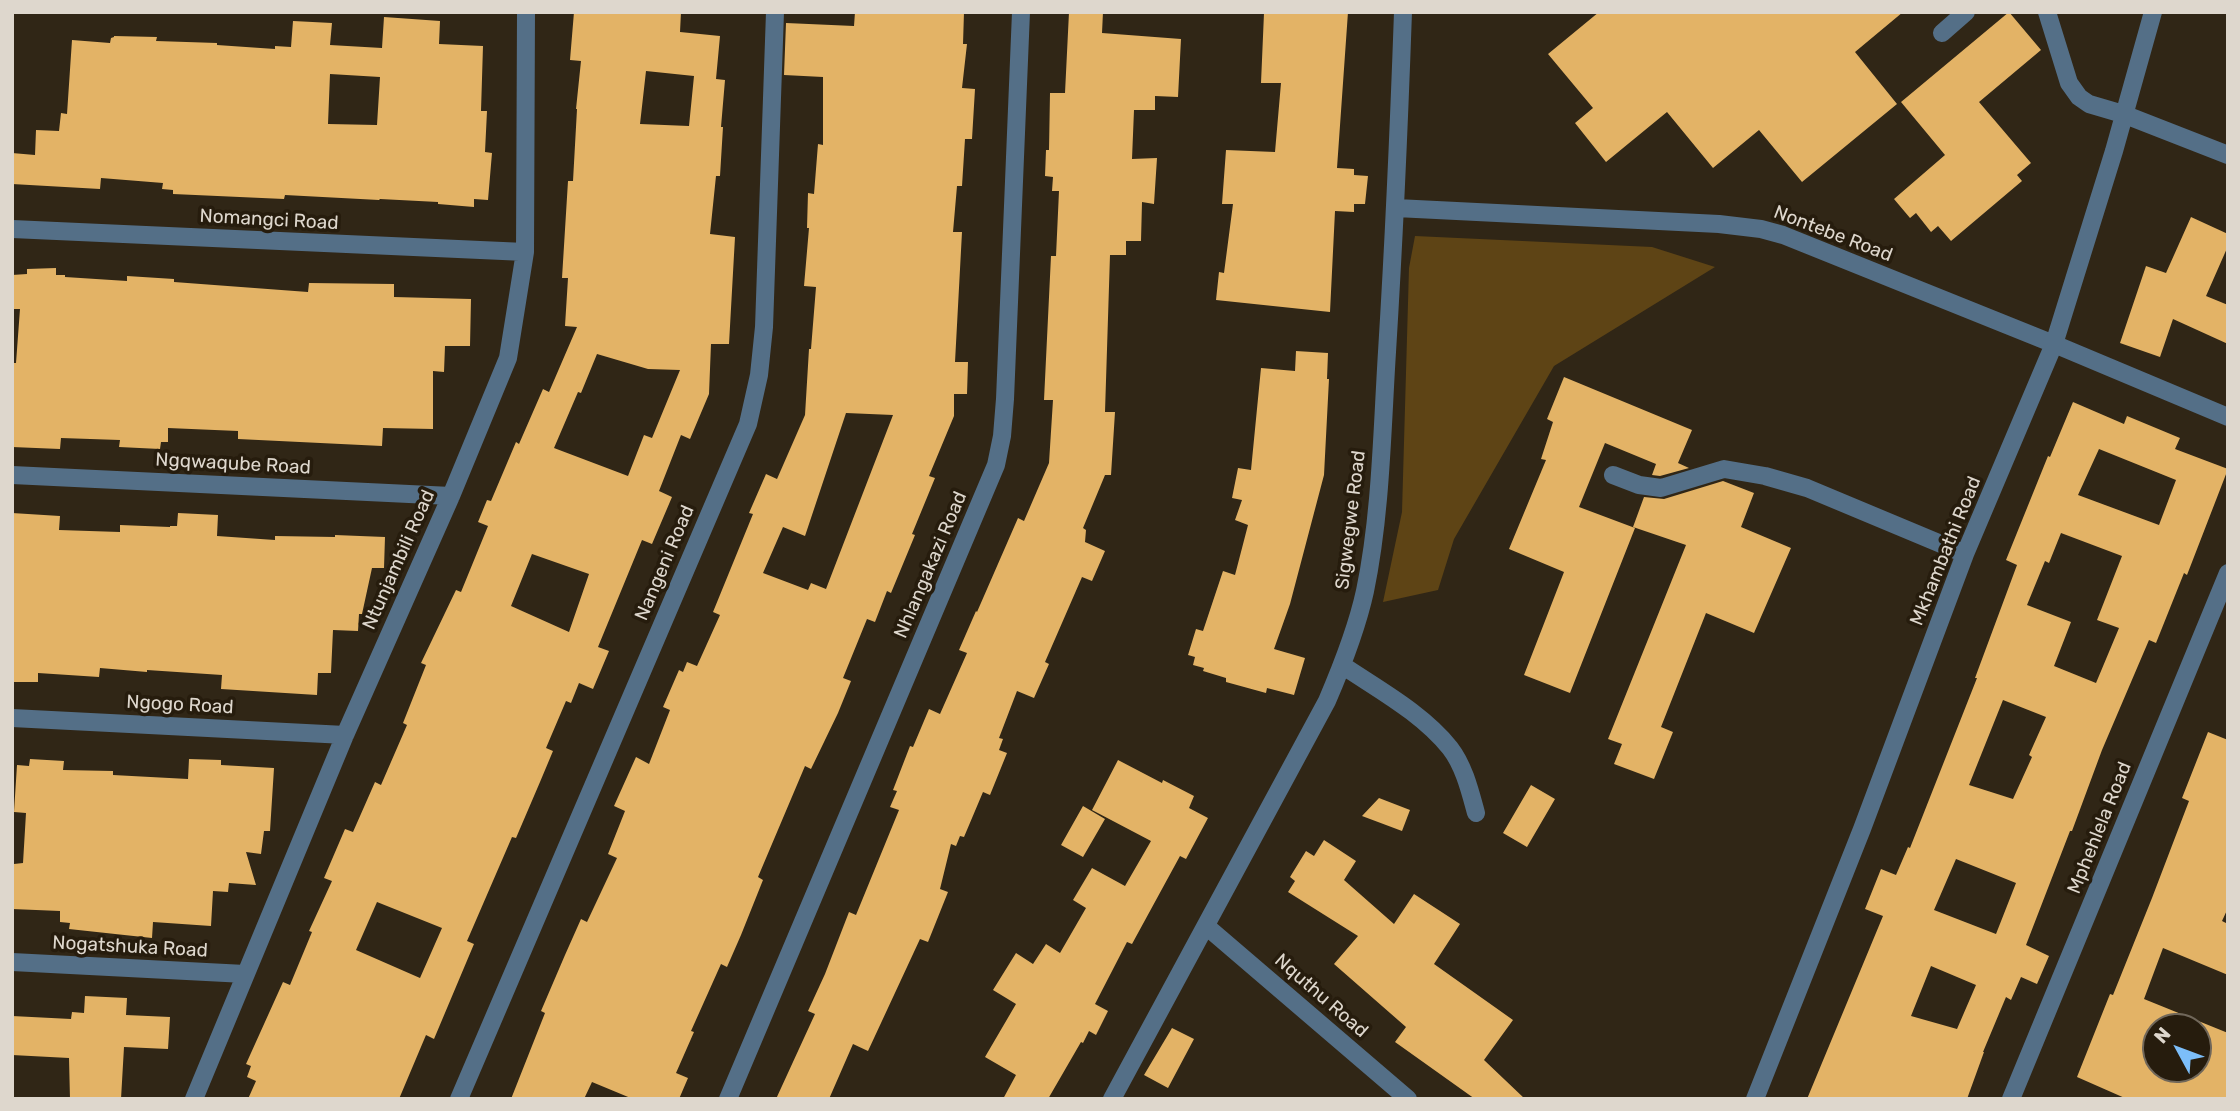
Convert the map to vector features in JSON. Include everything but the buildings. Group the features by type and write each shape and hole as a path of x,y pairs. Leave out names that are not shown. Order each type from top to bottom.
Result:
{"street":[{"name":"Ntunjambili Road","path":"194,1099 345,735 451,496 508,358 525,252 526,12"},
{"name":"Nangeni Road","path":"459,1099 748,424 759,375 764,327 775,12"},
{"name":"Nhlangakazi Road","path":"728,1099 996,465 1005,399 1021,12"},
{"name":"Sigwegwe Road","path":"1112,1099 1327,701 1342,665 1365,592 1376,509 1396,208 1403,12"},
{"path":"1942,33 1966,12"},
{"path":"2048,12 2069,83 2079,97 2089,104 2123,114 2228,155"},
{"name":"Mkhambathi Road","path":"1755,1099 1863,829 1965,554 2054,344 2114,151 2153,12"},
{"name":"Nontebe Road","path":"1396,208 1719,224 1761,229 1783,235 2228,416"},
{"name":"Nomangci Road","path":"12,229 525,252"},
{"path":"1613,475 1639,485 1661,488 1724,469 1765,476 1807,488 1965,554"},
{"name":"Ngqwaqube Road","path":"12,475 451,496"},
{"name":"Mphehlela Road","path":"2011,1099 2228,573"},
{"path":"1342,665 1423,720 1451,749 1465,777 1476,813"},
{"name":"Ngogo Road","path":"12,718 345,735"},
{"name":"Nquthu Road","path":"1206,926 1408,1099"},
{"name":"Nogatshuka Road","path":"12,962 245,974"}],"shaded area":[{"path":"1415,236 1652,247 1715,267 1554,366 1454,539 1438,590 1383,602 1402,512 1409,268"}]}
